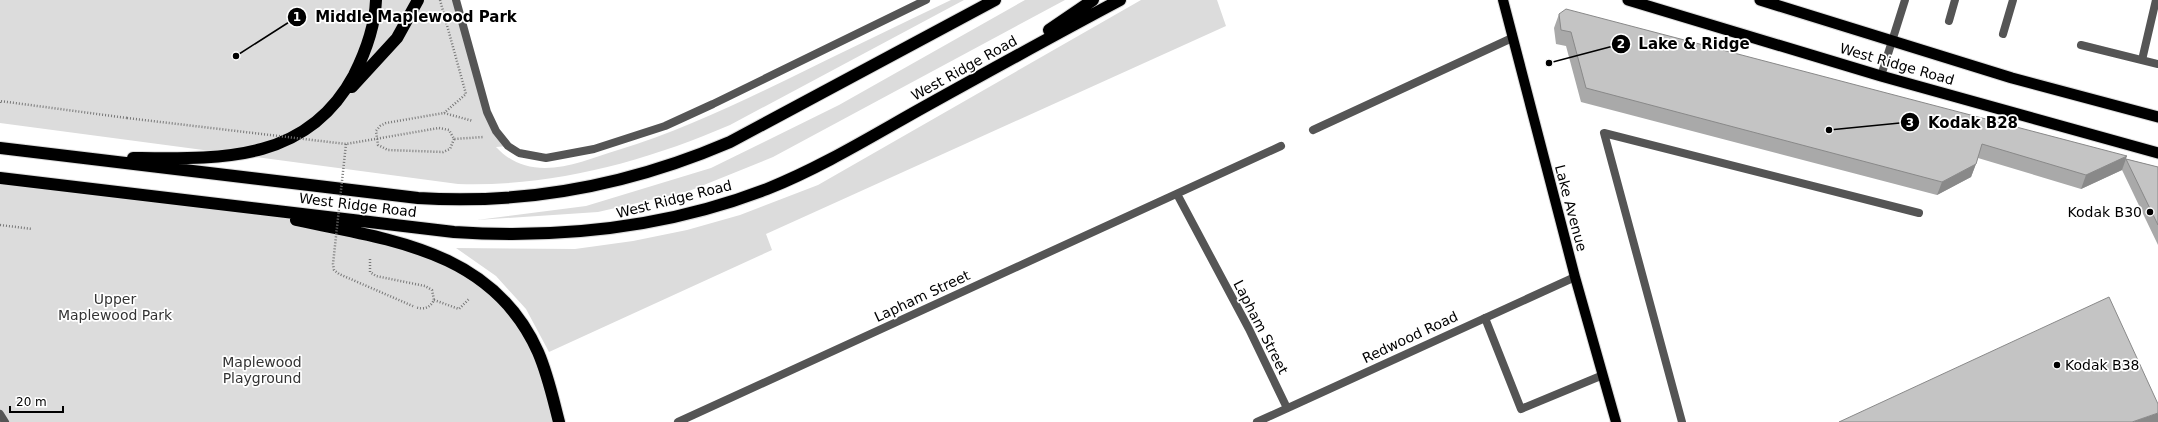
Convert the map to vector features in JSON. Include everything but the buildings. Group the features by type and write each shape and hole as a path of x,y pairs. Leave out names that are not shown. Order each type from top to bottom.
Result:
{"highway":[{"path":"328,112 350,81 363,57 374,24 376,0"},
{"path":"0,148 49,154 164,158 235,156 258,152 290,139 314,124 328,112 391,47 408,22 418,0"},
{"name":"West Ridge Road","path":"49,154 418,198 482,200 570,191 640,176 730,142 995,0"},
{"path":"990,70 1093,0"},
{"name":"West Ridge Road","path":"0,178 485,234 549,234 638,225 736,200 796,176 853,147 990,70 1120,0"},
{"name":"West Ridge Road","path":"1628,0 1881,76 2158,152"},
{"name":"West Ridge Road","path":"1760,0 2012,78 2158,117"},
{"path":"199,201 386,239 434,254 461,268 492,290 522,324 543,364 559,422"}],"main road":[{"name":"Lake Avenue","path":"1503,0 1574,277 1603,375 1615,422"}],"street":[{"path":"456,0 489,119 503,141 513,149 525,155 546,158 563,156 613,144 665,126 926,0"},
{"path":"1881,76 1905,0"},
{"path":"1949,20 1955,0"},
{"path":"2003,34 2013,0"},
{"path":"2142,60 2153,1"},
{"path":"1313,130 1512,38"},
{"path":"2081,45 2158,64"},
{"path":"1682,422 1604,133 1920,213"},
{"name":"Lapham Street","path":"678,422 1282,146"},
{"name":"Lapham Street","path":"1177,194 1246,322 1287,408"},
{"name":"Redwood Road","path":"1257,422 1574,277"},
{"path":"1485,318 1521,409 1603,375"},
{"path":"0,414 5,422"}],"path":[{"path":"440,0 466,94 444,113"},
{"path":"0,103 0,101 127,118 346,144 439,128 449,130 454,139"},
{"path":"454,139 450,148 443,152 388,150 378,145 376,131 383,124 444,113 473,121"},
{"path":"454,139 475,138"},
{"path":"346,144 333,264 334,270 339,274 415,307 427,308 434,300"},
{"path":"0,224 32,229"},
{"path":"370,259 370,269 373,275 425,286 432,290 434,300"},
{"path":"434,300 459,308 463,307 469,299"}],"green space":[{"path":"0,0 456,0 487,112 508,146 496,147 506,156 518,163 538,168 554,168 582,162 683,127 725,109 951,0 964,0 730,125 664,150 597,170 563,176 493,184 458,184 0,123"},
{"path":"1025,0 1065,0 773,157 689,191 598,212 477,220 586,206 711,168 839,105"},
{"path":"1141,0 1217,0 1226,26 766,234 772,250 549,352 526,309 496,276 456,248 575,249 633,241 687,230 740,215 818,185"},
{"name":"Upper Maplewood Park","path":"0,178 228,207 386,239 461,268 522,324 560,422 0,422"}],"place":[{"name":"Middle Maplewood Park","path":"236,56"},
{"name":"Lake & Ridge","path":"1549,63"},
{"name":"Kodak B28","path":"1829,130"},
{"name":"Kodak B30","path":"2150,212"},
{"name":"Kodak B38","path":"2057,365"}],"park label":[{"name":"Maplewood Playground","path":"262,370"}]}
